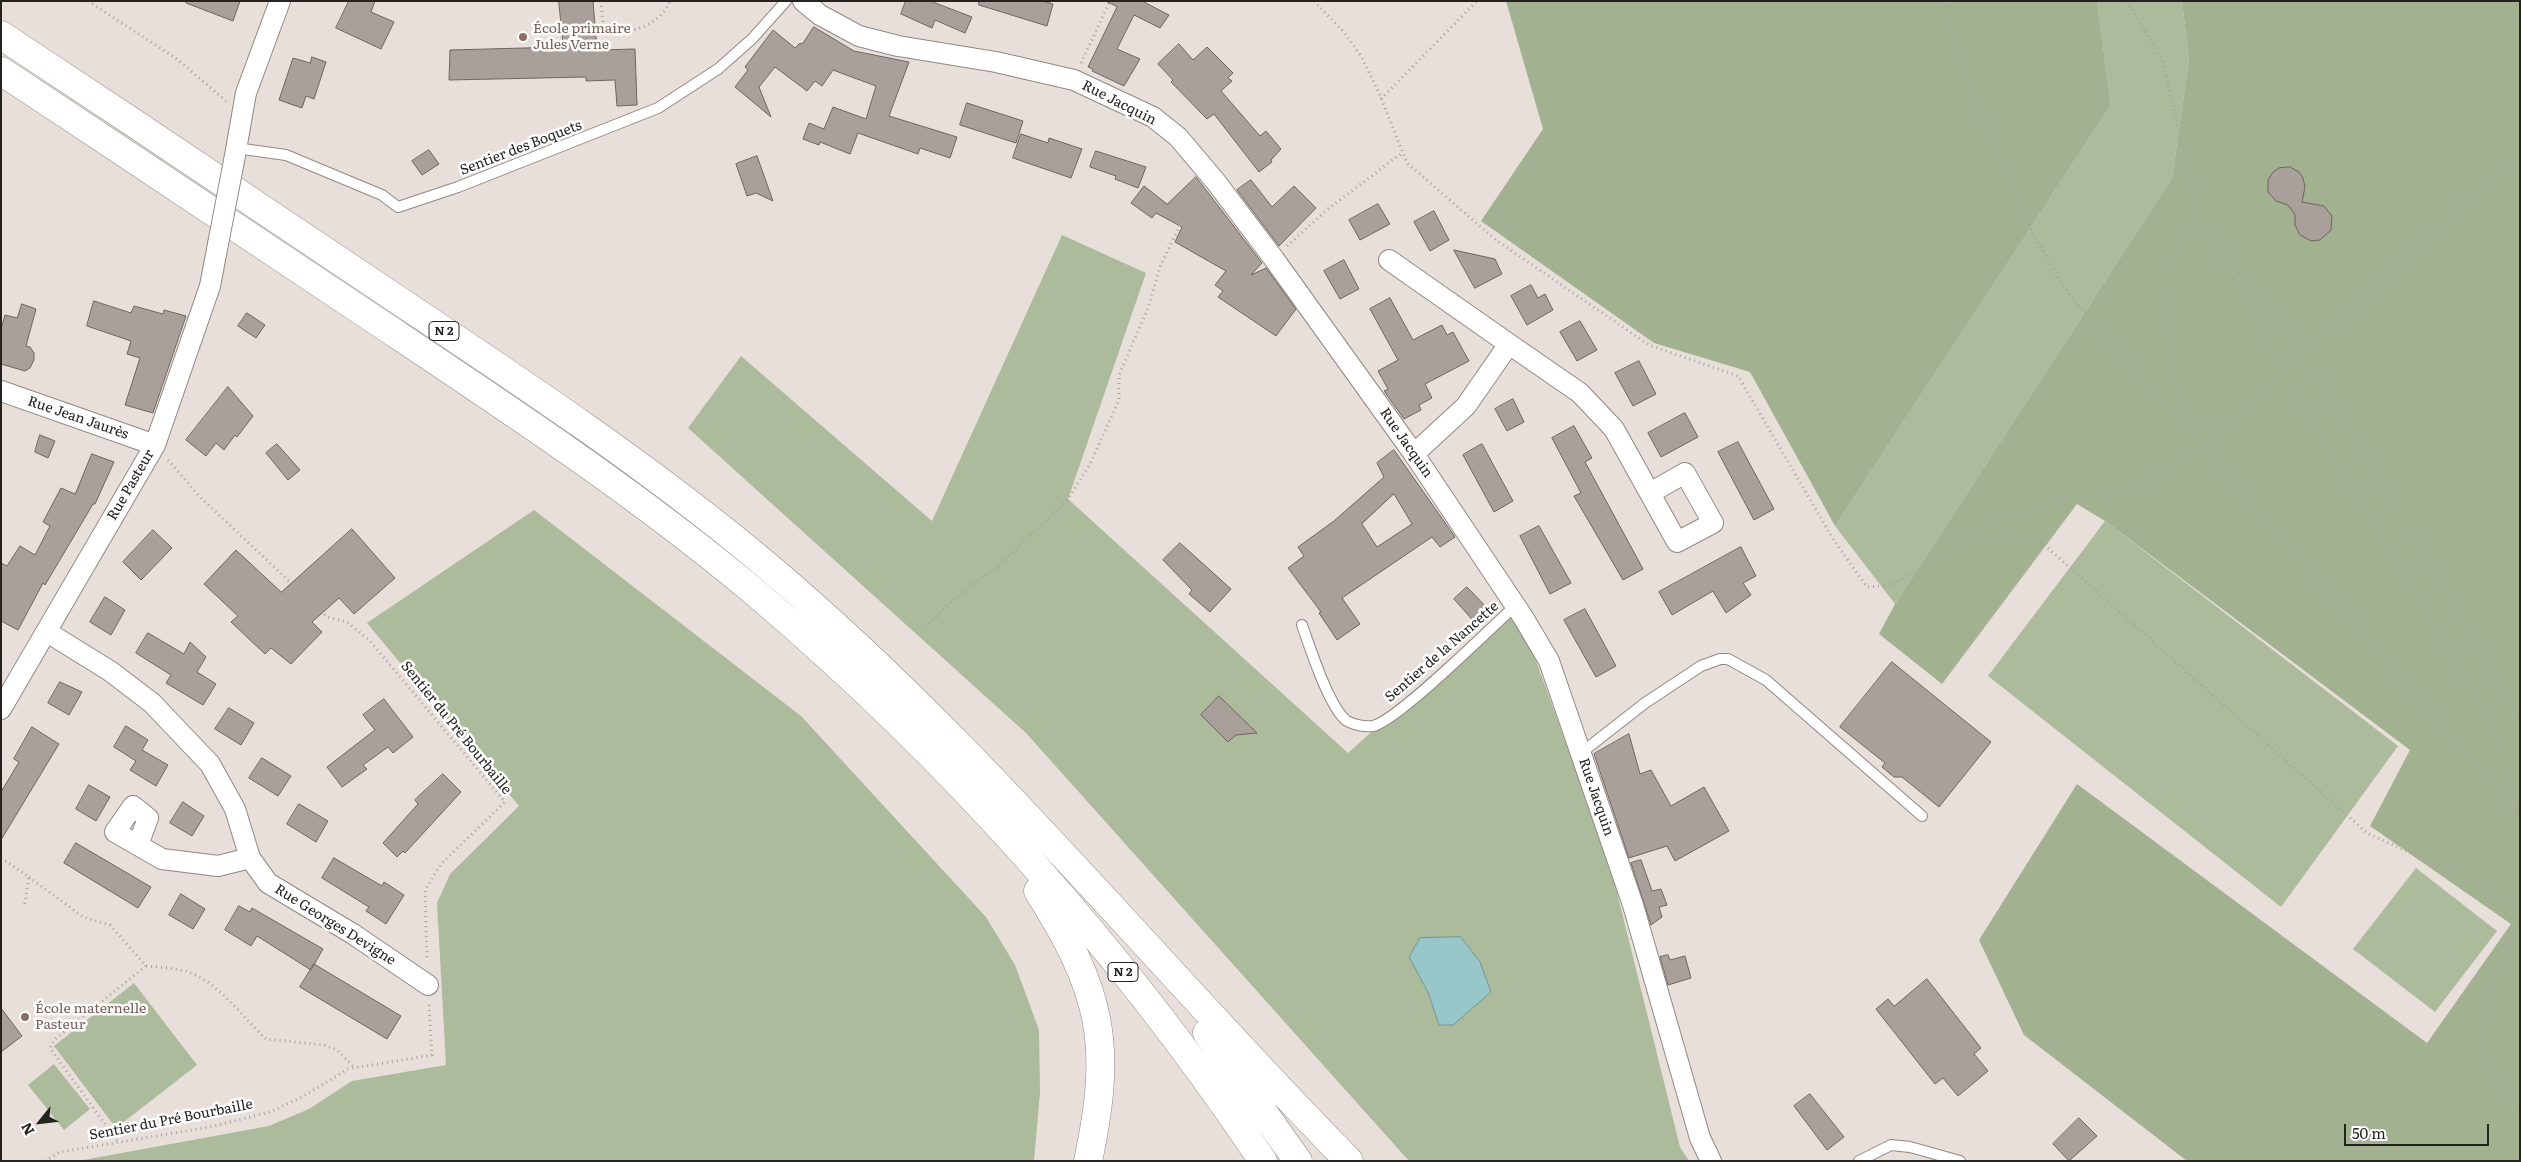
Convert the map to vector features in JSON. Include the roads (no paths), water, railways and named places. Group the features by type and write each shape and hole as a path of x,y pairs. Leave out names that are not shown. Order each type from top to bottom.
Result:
{"highway":[{"name":"N 2","path":"1,35 540,395 634,462 753,554 866,654 944,729 1100,896 1213,1040 1298,1161"},
{"name":"N 2","path":"1,71 530,422 615,484 766,602 862,689 968,795 1030,862 1131,980 1220,1099 1263,1161"},
{"path":"968,795 1028,876 1062,930 1093,1002 1098,1025 1102,1074 1088,1161"},
{"path":"1100,896 1349,1161"}],"street":[{"name":"Rue Pasteur","path":"1,709 154,445 210,286 246,93 280,1"},
{"name":"Rue Jacquin","path":"803,1 820,15 859,36 898,46 996,62 1074,80 1153,117 1178,138 1216,182 1274,259 1414,454 1515,606 1549,661 1633,905 1700,1138 1711,1161"},
{"path":"1389,260 1580,393 1614,429 1650,493"},
{"path":"1414,454 1466,406 1509,344"},
{"name":"Rue Jean Jaurès","path":"1,391 154,445"},
{"name":"Rue Georges Devigne","path":"47,632 110,671 152,703 210,764 235,809 250,858 268,883 353,934 428,985"},
{"path":"138,845 162,859 218,866 250,858"}],"lane":[{"name":"Sentier des Boquets","path":"235,154 286,155 382,195 398,207 458,187 658,108 718,69 752,39 786,1"},
{"name":"Sentier de la Nancette","path":"1302,625 1331,701 1340,714 1357,725 1374,726 1401,710 1515,606"},
{"path":"1581,753 1645,703 1701,666 1720,659 1728,659 1766,680 1922,816"},
{"path":"1860,1161 1891,1145 1910,1147 1960,1161"}],"water":[{"path":"1461,937 1480,962 1491,992 1453,1025 1439,1025 1428,992 1409,957 1420,938"}],"place":[{"name":"École primaire Jules Verne","path":"523,37"},
{"name":"École maternelle Pasteur","path":"25,1017"}]}
